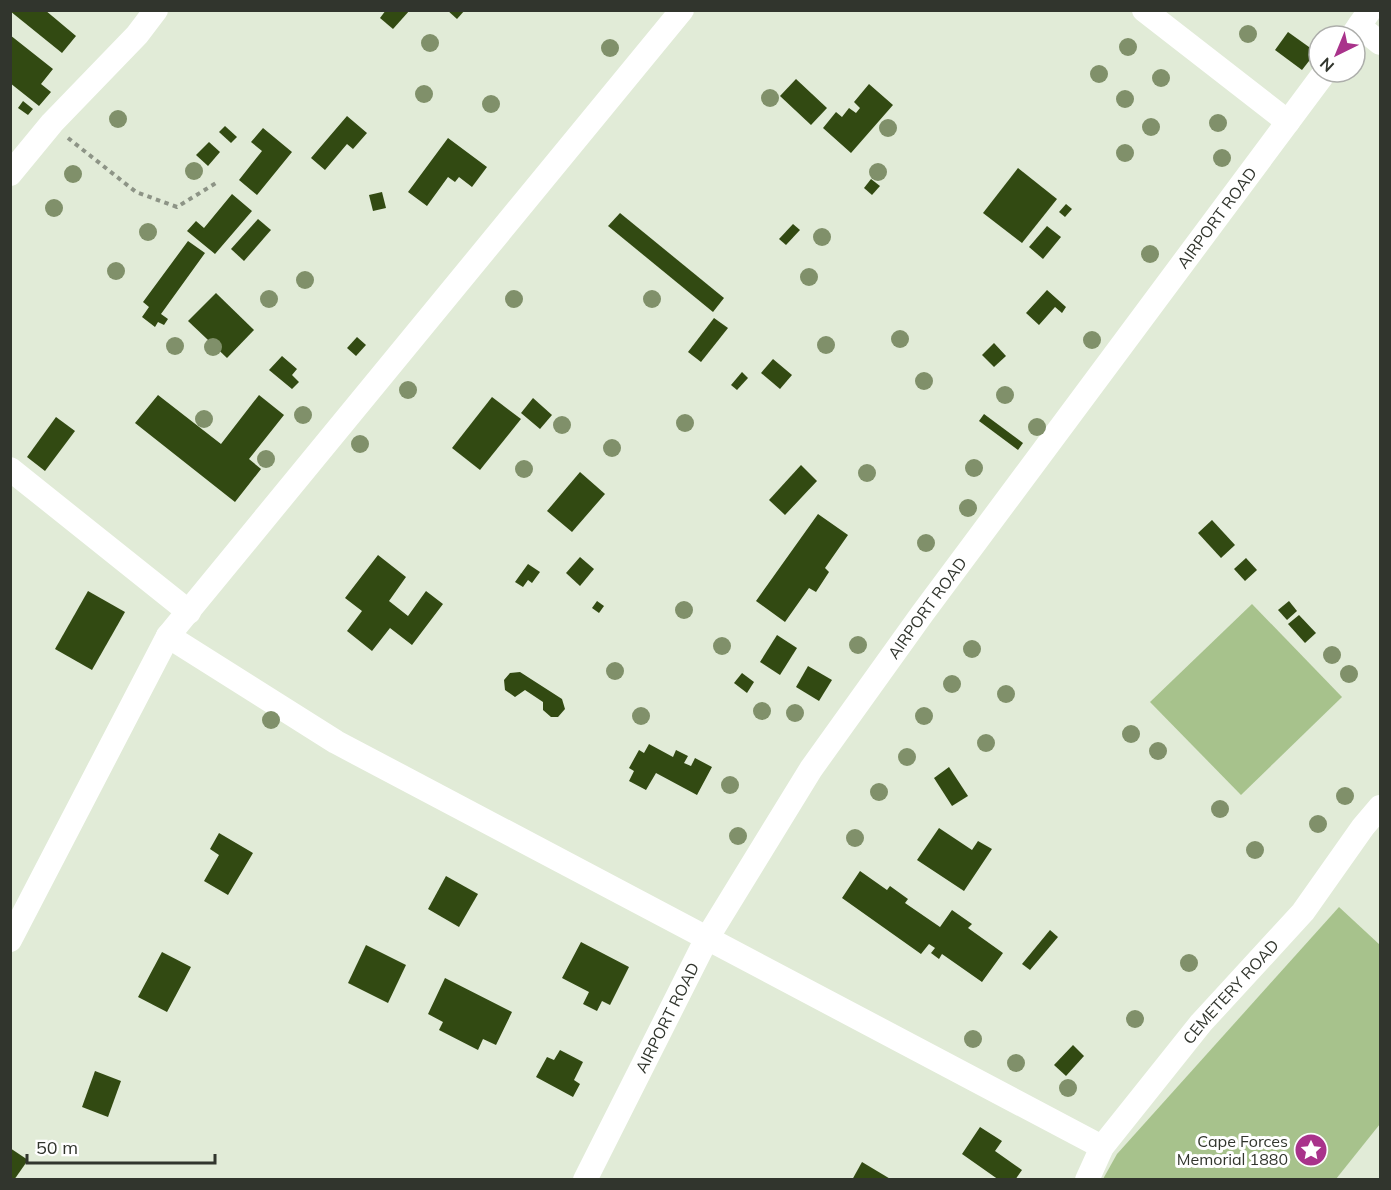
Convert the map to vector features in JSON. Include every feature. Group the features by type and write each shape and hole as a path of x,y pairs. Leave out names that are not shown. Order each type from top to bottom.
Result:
{"street":[{"path":"10,174 52,123 137,35 156,10"},
{"path":"10,940 168,636 681,10"},
{"path":"1144,10 1288,122"},
{"path":"1367,31 1380,43"},
{"name":"AIRPORT ROAD","path":"585,1179 706,939 818,760 922,614 1316,84"},
{"path":"10,469 189,612"},
{"path":"168,636 336,742 1102,1147"},
{"name":"CEMETERY ROAD","path":"1087,1179 1102,1147 1201,1023 1303,912 1363,827 1380,807"}],"path":[{"path":"52,123 94,162 136,192 177,207 216,183"}],"green space":[{"path":"1252,604 1342,697 1241,795 1150,702"},
{"path":"1339,907 1380,945 1380,1124 1336,1179 1103,1179 1117,1154"}],"building":[{"path":"45,10 76,36 62,53 10,11"},
{"path":"386,10 410,10 393,29 380,18"},
{"path":"447,10 465,10 457,19"},
{"path":"1288,32 1307,46 1307,64 1302,70 1275,50"},
{"path":"10,35 53,69 41,84 51,92 39,106 10,83"},
{"path":"796,79 827,108 811,125 780,96"},
{"path":"869,84 893,105 851,153 823,128 836,112 842,117 849,108 856,113 860,108 854,102"},
{"path":"23,101 33,109 28,115 18,108"},
{"path":"347,116 367,133 353,149 347,144 325,170 311,158"},
{"path":"225,126 237,137 231,143 219,132"},
{"path":"263,128 292,152 257,195 239,180 262,151 251,142"},
{"path":"448,138 487,167 472,187 459,177 455,182 448,177 427,206 408,192"},
{"path":"209,142 220,152 208,166 196,155"},
{"path":"1018,168 1057,199 1022,243 983,213"},
{"path":"871,179 880,186 872,195 864,188"},
{"path":"382,192 386,208 373,211 369,195"},
{"path":"232,194 252,211 215,254 187,231 196,221 204,228"},
{"path":"1066,204 1072,209 1065,217 1059,212"},
{"path":"620,213 724,298 713,312 608,226"},
{"path":"258,219 271,230 244,261 231,249"},
{"path":"793,224 800,230 786,245 779,239"},
{"path":"1047,226 1061,237 1043,259 1029,247"},
{"path":"188,241 205,253 161,314 168,319 164,325 158,322 155,327 142,317 149,307 143,302"},
{"path":"1047,290 1066,307 1062,313 1055,307 1039,325 1026,313"},
{"path":"216,293 254,330 227,358 188,321"},
{"path":"714,318 728,328 701,362 688,352"},
{"path":"357,337 366,345 356,356 347,348"},
{"path":"994,343 1006,356 994,367 982,355"},
{"path":"282,356 297,369 292,375 299,382 292,389 269,370"},
{"path":"773,359 792,375 780,389 761,373"},
{"path":"742,372 748,378 737,390 731,385"},
{"path":"158,395 221,444 259,395 284,415 249,459 261,469 235,502 135,423"},
{"path":"492,397 521,419 480,470 452,448"},
{"path":"533,398 552,415 540,429 521,413"},
{"path":"984,414 1023,443 1018,450 979,421"},
{"path":"56,417 75,431 45,471 27,457"},
{"path":"801,465 817,481 785,515 769,500"},
{"path":"580,472 605,494 572,532 547,511"},
{"path":"818,514 848,535 825,568 829,572 816,592 809,588 785,622 756,601"},
{"path":"1212,520 1235,545 1221,558 1198,533"},
{"path":"378,555 406,577 389,601 408,616 426,591 443,604 412,645 390,628 372,651 347,631 362,611 345,598"},
{"path":"580,557 594,569 580,586 566,573"},
{"path":"1246,558 1257,570 1245,581 1234,569"},
{"path":"528,564 540,572 532,583 528,580 523,587 515,582"},
{"path":"88,591 125,612 92,670 55,649"},
{"path":"597,601 604,606 599,613 592,608"},
{"path":"1289,601 1297,611 1287,620 1278,610"},
{"path":"1299,615 1316,633 1305,643 1288,624"},
{"path":"777,635 797,648 780,675 760,662"},
{"path":"808,666 832,680 819,701 796,687"},
{"path":"520,672 562,699 565,709 558,717 551,717 543,710 543,702 525,690 515,697 505,690 504,680 510,673"},
{"path":"742,673 754,682 747,693 734,683"},
{"path":"649,744 673,757 676,750 688,756 684,763 691,766 695,758 712,767 697,795 656,773 646,790 629,781 634,771 629,768 639,750 644,753"},
{"path":"949,767 968,796 952,806 934,778"},
{"path":"939,828 972,850 978,841 992,849 964,891 917,860"},
{"path":"219,833 253,853 228,895 204,881 219,855 210,849"},
{"path":"860,871 887,890 890,886 908,899 905,903 940,927 952,910 972,924 968,928 1003,953 982,982 942,954 939,959 931,953 935,948 929,944 921,954 842,898"},
{"path":"446,876 478,894 459,927 428,909"},
{"path":"1050,930 1058,937 1030,970 1022,964"},
{"path":"581,942 629,967 610,1005 602,1001 597,1011 583,1004 589,992 562,978"},
{"path":"366,945 406,965 388,1003 348,983"},
{"path":"162,952 191,967 167,1012 138,997"},
{"path":"445,978 512,1012 496,1045 483,1039 478,1050 439,1030 443,1022 428,1014"},
{"path":"1073,1045 1084,1056 1066,1076 1054,1065"},
{"path":"560,1050 583,1062 574,1080 580,1084 573,1097 536,1077 547,1057 554,1060"},
{"path":"95,1071 121,1081 108,1117 82,1107"},
{"path":"980,1127 1002,1141 995,1151 1022,1170 1015,1180 999,1180 962,1154"},
{"path":"10,1148 28,1160 14,1180 10,1180"},
{"path":"862,1162 892,1180 852,1180"}],"place":[{"name":"Cape Forces Memorial 1880","path":"1311,1150"}]}
